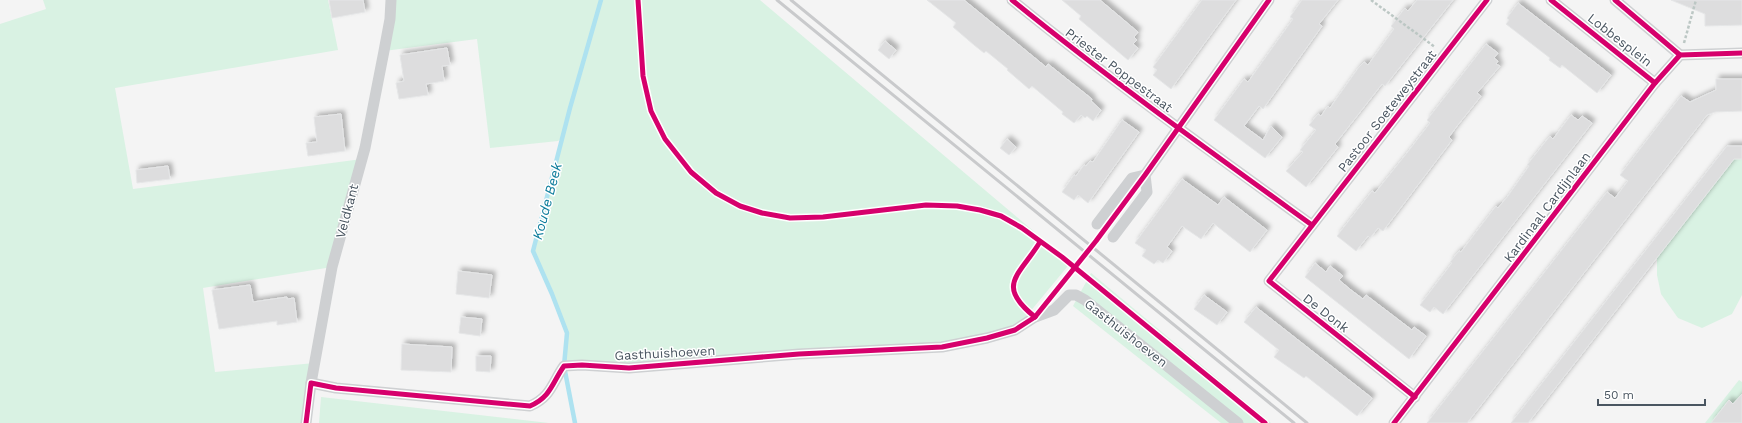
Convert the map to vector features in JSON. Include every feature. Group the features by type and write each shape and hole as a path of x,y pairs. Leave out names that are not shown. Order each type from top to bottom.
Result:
{"street":[{"name":"Veldkant","path":"306,423 311,383 332,267 365,148 377,91 390,19 390,0"},
{"name":"Priester Poppestraat","path":"1012,0 1177,128 1312,225"},
{"path":"1113,237 1147,192 1145,175 1269,0"},
{"name":"Pastoor Soeteweystraat","path":"1304,236 1488,0"},
{"name":"Lobbesplein","path":"1551,0 1656,83"},
{"name":"Lobbesplein","path":"1615,0 1680,55"},
{"path":"1680,55 1742,53"},
{"name":"Kardinaal Cardijnlaan","path":"1394,423 1656,83 1680,55"},
{"path":"1098,224 1132,178 1145,175"},
{"name":"De Donk","path":"1304,236 1269,281 1415,397"},
{"name":"Gasthuishoeven","path":"311,383 336,388 530,406 539,402 546,396 564,366 582,365 629,368 799,354 942,347 988,338 1015,330 1035,317 1054,310 1069,295 1076,295 1085,300 1238,423"}],"path":[{"path":"1371,0 1446,54"},
{"path":"1680,55 1696,0"}],"green space":[{"path":"43,0 328,0 338,50 115,88 133,189 362,159 332,267 203,288 215,372 315,363 307,423 0,423 0,24 46,9"},
{"path":"391,0 760,0 1037,234 1072,261 1015,330 942,347 564,366 567,333 533,251 562,138 558,141 490,148 477,39 384,51"},
{"path":"1733,154 1742,154 1742,295 1732,314 1702,328 1678,318 1661,294 1657,275 1657,251"},
{"path":"1091,273 1271,423 1221,423 1073,306"},
{"path":"1739,380 1742,382 1742,423 1705,423"},
{"path":"321,397 549,423 319,423"}],"building":[{"path":"329,0 363,0 365,12 332,18"},
{"path":"927,0 964,0 1046,67 1048,64 1092,99 1091,101 1101,110 1093,121 1087,116 1085,118 1081,115 1074,123 1032,86 1029,89 986,51 984,53 974,45 953,27 956,23"},
{"path":"1062,0 1100,0 1138,32 1134,37 1137,40 1133,44 1138,48 1128,60 1079,19 1081,16"},
{"path":"1202,0 1236,0 1171,89 1153,75 1157,70 1153,67"},
{"path":"1302,0 1338,0 1319,24 1322,26 1263,109 1259,106 1244,126 1263,140 1271,126 1282,137 1265,158 1214,120 1244,79 1248,82 1293,19 1290,17"},
{"path":"1417,0 1453,0 1385,86 1382,84 1335,144 1338,147 1306,187 1286,171 1303,152 1300,150 1316,130 1309,125 1318,114 1321,116 1328,106 1330,108 1359,67 1364,62 1368,65 1394,29 1391,26 1405,8 1408,11"},
{"path":"1671,0 1742,0 1742,25 1705,26 1705,14"},
{"path":"1518,3 1611,75 1597,93 1562,65 1560,68 1549,60 1550,58 1506,24 1509,20 1507,18"},
{"path":"885,41 896,50 889,59 878,50"},
{"path":"1486,44 1498,53 1494,58 1498,61 1496,64 1500,66 1477,93 1481,96 1449,137 1452,140 1383,231 1378,228 1370,238 1368,236 1356,251 1337,236 1372,191 1375,193 1407,153 1430,123 1427,120"},
{"path":"447,48 450,65 442,66 444,81 426,84 428,95 399,99 396,83 404,81 400,55"},
{"path":"1716,79 1742,79 1742,111 1715,112 1707,115 1467,423 1427,423 1607,192 1615,198 1628,181 1620,175 1681,96 1690,102 1716,90"},
{"path":"341,114 345,151 308,156 306,143 317,142 314,117"},
{"path":"1571,115 1578,120 1582,116 1592,123 1443,314 1434,307 1430,312 1420,305 1452,263 1450,262 1459,251 1461,252 1496,206 1498,208 1508,196 1529,166 1527,165 1550,136 1553,139"},
{"path":"1122,120 1139,132 1088,203 1078,195 1074,200 1062,192 1074,175 1076,176 1084,165 1086,166 1090,161 1093,162"},
{"path":"1007,139 1016,147 1009,155 1000,148"},
{"path":"1727,146 1742,146 1742,159 1734,159 1528,423 1511,423"},
{"path":"168,166 170,179 137,183 136,170"},
{"path":"1182,179 1218,205 1224,197 1267,230 1250,252 1213,223 1201,239 1182,226 1167,247 1172,251 1163,263 1158,260 1154,264 1142,256 1146,250 1135,243"},
{"path":"1315,263 1326,272 1330,266 1343,276 1339,280 1363,299 1366,295 1412,330 1414,327 1426,336 1409,359 1305,277"},
{"path":"458,271 492,275 489,298 456,294"},
{"path":"250,285 253,302 287,297 287,299 294,298 297,322 277,325 277,321 219,329 212,290"},
{"path":"1204,295 1227,312 1217,325 1194,309"},
{"path":"1256,307 1372,398 1357,416 1306,376 1304,378 1274,357 1279,350 1244,322"},
{"path":"461,317 482,319 480,336 459,333"},
{"path":"402,344 452,347 451,372 401,370"},
{"path":"476,356 491,356 490,372 476,371"},
{"path":"1742,394 1742,423 1711,423 1729,400 1733,404"}],"waterway":[{"name":"Koude Beek","path":"575,423 564,366 567,333 533,251 570,108 601,0"}],"railway":[{"path":"777,0 1294,423"},
{"path":"791,0 1307,423"}],"cycle path":[{"path":"638,0 643,76 651,111 665,139 691,172 716,193 740,206 762,213 790,218 823,217 926,205 957,206 1001,216 1022,228 1062,257 1265,423"},
{"path":"1012,0 1123,87 1312,225"},
{"path":"306,423 311,383 336,388 530,406 547,394 564,366 582,365 629,368 799,354 942,347 987,338 1015,330 1035,317 1096,241 1145,175 1269,0"},
{"path":"1415,397 1269,281 1487,0"},
{"path":"1551,0 1655,83"},
{"path":"1615,0 1680,55"},
{"path":"1394,423 1655,83 1680,55 1742,53"},
{"path":"1035,317 1016,297 1013,288 1019,272 1040,242"}]}
